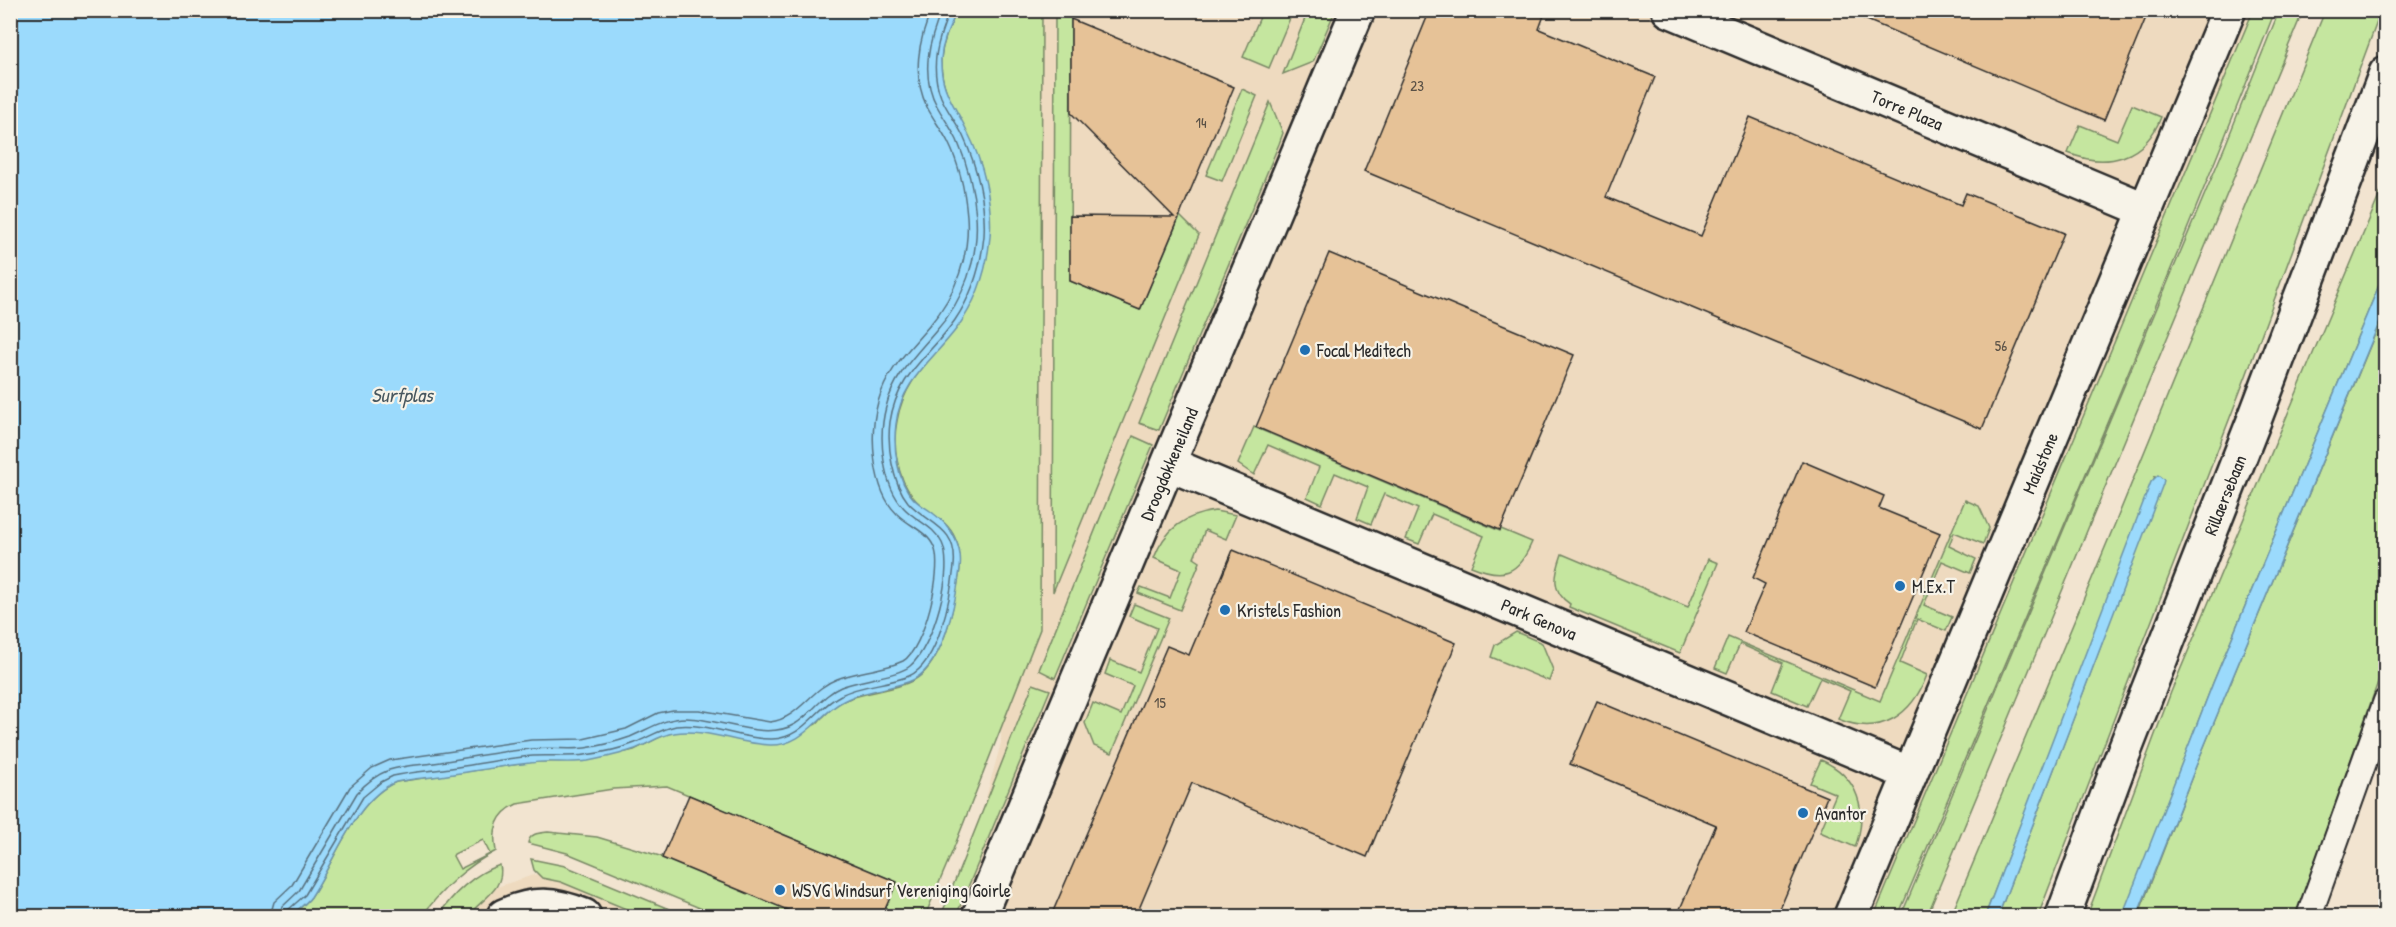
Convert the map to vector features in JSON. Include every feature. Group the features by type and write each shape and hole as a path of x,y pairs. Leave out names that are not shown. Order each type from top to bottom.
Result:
{"street":[{"name":"Droogdokkeneiland","path":"979,916 1358,10"},
{"name":"Torre Plaza","path":"1669,10 2146,210"},
{"name":"Maidstone","path":"1851,916 2229,10"},
{"name":"Rillaersebaan","path":"2063,916 2385,73"},
{"name":"Park Genova","path":"1168,464 1910,774"},
{"path":"504,916 523,907 553,906 584,916"}],"lane":[{"path":"2309,916 2385,701"}],"shaded area":[{"path":"1012,11 2260,11 1877,916 947,916 964,877 1001,743"},
{"path":"540,873 662,916 456,916 472,895"}],"green space":[{"path":"1071,10 1070,281 1140,310 1180,216 1199,235 1053,592 1055,11"},
{"path":"1263,10 1293,11 1269,68 1243,57"},
{"path":"957,11 1042,11 1040,629 925,916 882,916 896,882 667,786 613,789 517,804 504,813 497,823 496,851 455,879 422,916 290,916 311,897 357,816 382,790 396,782 533,762 585,761 634,750 666,734 676,732 809,726 816,724 832,708 843,701 907,683 922,674 929,666 941,646 949,623 959,578 960,554 951,531 918,502 908,489 897,460 895,440 904,397 922,369 966,313 980,282 988,248 990,231 985,181 975,150 947,94 941,70 943,45","holes":["483,840 490,854 460,869 453,856"]},
{"path":"1308,11 1335,11 1313,62 1283,74"},
{"path":"2253,11 2275,11 2090,465 1898,916 1874,916"},
{"path":"2279,11 2303,11 1927,916 1901,916 2225,146"},
{"path":"2325,11 2381,11 2246,376 2038,916 1998,916 2102,643 2155,476 1985,916 1951,916 2114,526"},
{"path":"1242,89 1257,96 1222,181 1206,175"},
{"path":"1270,102 1283,133 1279,144 1159,430 1139,423"},
{"path":"2132,105 2161,117 2145,143 2135,151 2110,160 2083,158 2068,153 2080,125 2117,140"},
{"path":"2385,182 2385,271 2213,683 2123,916 2087,916 2171,692"},
{"path":"2385,310 2385,662 2296,916 2138,916 2196,766"},
{"path":"1254,427 1500,531 1501,529 1532,542 1521,562 1508,571 1492,572 1471,566 1484,536 1432,514 1419,544 1406,539 1418,509 1384,494 1371,524 1357,518 1368,487 1335,473 1322,504 1307,497 1319,467 1268,445 1254,475 1238,464"},
{"path":"1133,436 1153,445 1055,678 1039,670"},
{"path":"1965,500 1979,506 1989,528 1983,544 1954,532 1949,546 1976,559 1970,573 1942,561 1924,605 1952,617 1946,631 1917,619 1900,663 1927,675 1913,701 1893,719 1881,724 1868,725 1838,719 1850,691 1820,678 1807,706 1772,691 1783,663 1740,644 1727,673 1715,668 1728,637 1880,701"},
{"path":"1215,511 1236,515 1226,539 1205,530 1194,558 1200,562 1180,610 1138,593 1141,587 1170,598 1181,570 1154,558 1159,548 1170,531 1177,525 1194,516"},
{"path":"1562,554 1688,607 1708,559 1718,563 1680,653 1569,607 1570,604 1559,594 1556,582 1557,568"},
{"path":"1134,604 1169,618 1112,753 1094,746 1085,723 1093,703 1121,715 1133,686 1105,674 1110,660 1139,672 1157,628 1129,616"},
{"path":"1516,632 1542,643 1553,670 1549,681 1491,657 1495,645"},
{"path":"1033,684 1050,690 956,916 941,916"},
{"path":"1821,760 1844,775 1857,796 1861,820 1855,847 1820,832 1836,794 1810,783"},
{"path":"548,832 597,837 663,857 802,916 719,916 567,853 528,843 533,835"},
{"path":"531,859 565,866 686,916 643,916 561,882 542,878 534,870"},
{"path":"500,865 501,873 496,887 468,916 438,916 464,886 481,873"}],"water":[{"name":"Surfplas","path":"10,11 957,11 943,46 941,70 949,97 973,143 986,182 991,224 989,249 984,273 970,307 948,340 911,383 899,409 895,433 897,463 903,482 915,500 940,519 951,531 960,553 960,569 951,616 939,650 930,664 920,675 908,682 856,696 840,703 800,736 781,744 758,744 710,734 674,733 627,752 588,761 537,762 396,782 382,790 357,816 311,897 290,916 11,916"},
{"path":"2385,271 2385,309 2196,766 2137,916 2122,916 2213,683"},
{"path":"2158,475 2164,480 2163,484 1998,916 1985,916 2151,482"}],"building":[{"path":"1430,10 1546,10 1539,29 1655,77 1606,197 1701,236 1750,117 1961,205 1966,193 2064,233 1982,429 1364,171"},
{"path":"1843,10 2149,10 2104,120"},
{"path":"1071,19 1234,87 1140,310 1070,281 1070,216 1174,217 1071,113"},
{"path":"1329,253 1574,355 1500,530 1256,427"},
{"path":"1802,461 1884,496 1879,508 1940,533 1875,687 1744,632 1765,584 1753,578"},
{"path":"1233,550 1456,643 1367,857 1192,783 1136,916 1051,916 1167,646 1189,655"},
{"path":"1597,701 1827,797 1777,916 1677,916 1716,825 1570,764"},
{"path":"689,795 897,882 882,916 802,916 662,858"}],"place":[{"name":"Focal Meditech","path":"1305,350"},
{"name":"M.Ex.T","path":"1900,586"},
{"name":"Kristels Fashion","path":"1225,610"},
{"name":"Avantor","path":"1803,813"},
{"name":"WSVG Windsurf Vereniging Goirle","path":"780,890"}]}
